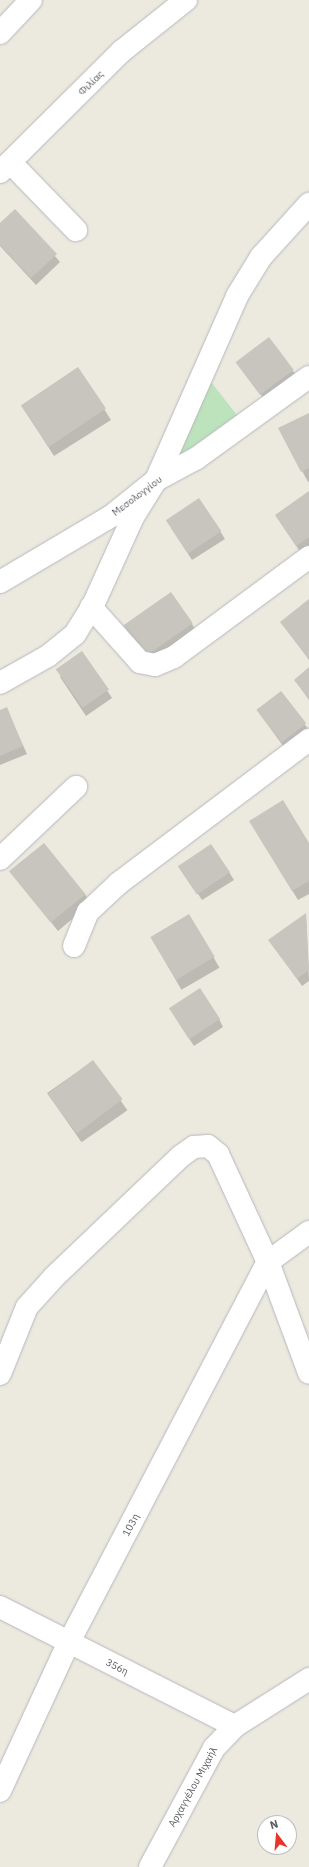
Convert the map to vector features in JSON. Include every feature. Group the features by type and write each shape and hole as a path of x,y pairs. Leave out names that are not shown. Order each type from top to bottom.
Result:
{"street":[{"path":"0,32 31,0"},
{"name":"Φιλίας","path":"5,167 122,51 186,0"},
{"path":"5,167 76,230"},
{"path":"0,683 48,656 75,634 92,607 133,517 156,480 237,296 261,257 288,224 309,204"},
{"name":"Μεσολογγίου","path":"0,582 110,517 156,480 197,458 309,377"},
{"path":"92,607 140,662 155,665 174,657 309,557"},
{"path":"74,946 88,912 119,884 309,740"},
{"path":"0,858 76,787"},
{"path":"0,1374 27,1306 60,1271 194,1147 208,1146 218,1154 268,1262 309,1373"},
{"path":"268,1262 309,1232"},
{"name":"103η","path":"0,1791 69,1642 268,1262"},
{"name":"356η","path":"0,1607 235,1726"},
{"name":"Αρχαγγέλου Μιχαήλ","path":"150,1867 214,1748 235,1726 309,1679"}],"green space":[{"path":"211,382 237,415 178,457"}],"building":[{"path":"15,209 57,254 31,278 0,245 0,223"},
{"path":"269,337 294,370 260,395 235,362"},
{"path":"78,367 106,408 49,447 21,406"},
{"path":"309,413 309,468 301,472 278,428"},
{"path":"309,491 309,537 296,546 275,515"},
{"path":"199,498 221,531 188,554 166,520"},
{"path":"171,592 193,623 145,656 123,625"},
{"path":"309,599 309,657 308,658 280,622"},
{"path":"82,651 109,690 83,708 56,669"},
{"path":"309,667 309,699 294,680"},
{"path":"281,691 306,723 282,742 257,710"},
{"path":"7,707 23,746 0,756 0,710"},
{"path":"283,800 309,843 309,881 292,891 249,821"},
{"path":"44,843 86,894 51,923 9,871"},
{"path":"211,844 230,872 197,895 178,866"},
{"path":"306,913 309,970 297,979 268,940"},
{"path":"189,914 215,957 176,980 150,937"},
{"path":"200,988 220,1019 189,1039 169,1008"},
{"path":"93,1060 122,1099 77,1133 47,1094"}]}
